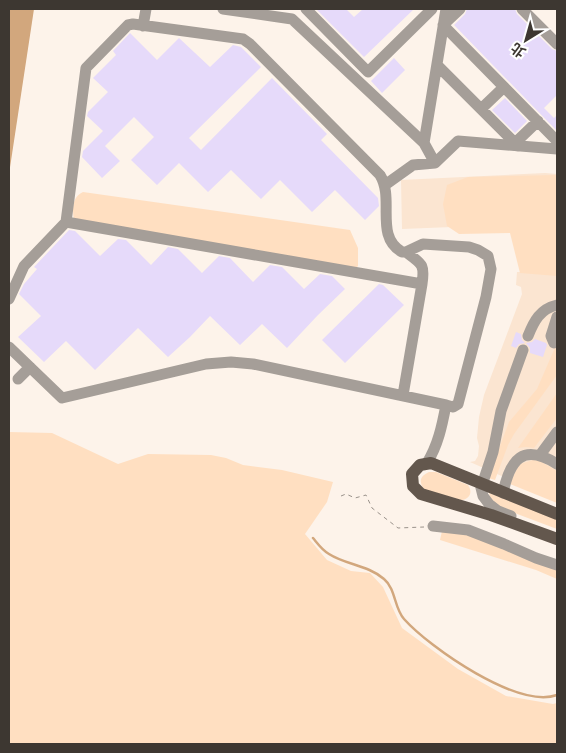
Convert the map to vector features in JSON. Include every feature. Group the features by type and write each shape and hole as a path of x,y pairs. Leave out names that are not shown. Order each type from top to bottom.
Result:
{"main road":[{"path":"557,514 428,463 417,468 412,478 415,489 421,494 482,512 557,539"}],"lane":[{"path":"143,26 146,9"},
{"path":"223,9 292,19 424,143 434,162"},
{"path":"306,9 368,72"},
{"path":"358,82 432,9"},
{"path":"424,143 446,9"},
{"path":"444,26 460,9"},
{"path":"522,9 557,44"},
{"path":"9,299 24,266 66,222 86,68 128,25 247,41 380,175 385,185 387,236 390,243 423,264 422,284 403,396"},
{"path":"444,26 557,141"},
{"path":"437,65 517,145"},
{"path":"481,109 504,87"},
{"path":"517,145 538,121"},
{"path":"385,185 413,165 434,162 458,141 557,149"},
{"path":"66,222 422,284"},
{"path":"9,347 62,398 206,364 230,362 253,364 453,407 458,404 486,297 491,269 488,256 469,247 423,244 406,252"},
{"path":"528,336 532,325 539,315 548,308 557,305"},
{"path":"554,343 550,336 557,317"},
{"path":"523,350 501,411 493,452 482,484 483,496 498,512 557,533"},
{"path":"18,379 30,367"},
{"path":"428,463 437,444 446,405"},
{"path":"540,455 557,432"},
{"path":"503,493 507,475 514,463 525,456 540,455 557,464"},
{"path":"433,526 468,530 557,565"}],"path":[{"path":"341,496 346,494 355,498 366,495 372,508 398,528 433,526"}],"shaded area":[{"path":"9,9 34,9 9,174"},
{"path":"557,174 557,224 402,229 401,180"},
{"path":"557,175 557,276 520,273 510,233 459,234 447,226 443,204 447,185 468,177"},
{"path":"83,192 350,230 358,248 358,266 355,269 74,220 75,200"},
{"path":"517,272 557,272 557,481 524,486 470,462 475,461 478,456 479,417 484,395 522,294 521,287 516,285"},
{"path":"557,343 557,375 514,434 495,480 488,478 509,422 537,389"},
{"path":"557,393 557,418 534,448 518,448"},
{"path":"9,432 52,433 118,464 148,454 211,455 226,458 243,465 282,470 333,482 327,502 305,534 327,560 351,571 370,573 383,587 402,628 458,669 506,696 553,704 557,703 557,744 9,744"},
{"path":"533,460 540,461 557,471 557,503 510,484 520,464"},
{"path":"429,472 436,472 468,485 470,495 461,500 425,490 421,480"},
{"path":"489,493 557,519 557,529 499,507 490,497"},
{"path":"442,531 467,534 557,569 557,579 536,570 440,540"}],"building":[{"path":"316,9 346,9 354,17 363,9 414,9 364,57"},
{"path":"467,9 515,9 517,14 552,49 557,51 557,95 544,108 554,118 557,115 557,131 454,25 465,14"},
{"path":"130,33 157,60 179,38 210,67 233,45 241,47 261,67 189,138 201,150 272,78 327,134 321,140 378,198 379,206 365,220 335,190 312,212 280,180 261,199 231,170 208,192 179,163 157,185 131,160 154,137 134,117 105,146 120,161 102,178 82,157 83,151 103,131 87,116 88,112 108,92 93,78 116,55 113,51"},
{"path":"394,58 405,70 382,93 371,81"},
{"path":"505,98 527,121 515,133 492,110"},
{"path":"69,230 75,231 100,256 118,239 126,240 151,265 168,247 178,249 202,273 219,256 230,258 253,282 270,265 282,267 304,289 320,274 332,276 345,289 287,348 262,324 240,345 210,316 168,357 138,328 95,370 66,341 44,362 18,337 41,316 19,294 24,284 37,269 34,267"},
{"path":"379,284 383,285 404,305 345,363 322,340"},
{"path":"516,332 521,334 522,340 525,343 519,344 516,348 511,346"},
{"path":"535,339 547,345 543,357 530,353 530,348 526,343 532,342"}],"waterway":[{"path":"313,538 329,554 378,574 384,579 391,588 398,610 404,619 433,645 454,659 498,685 520,693 540,697 557,695"}]}
